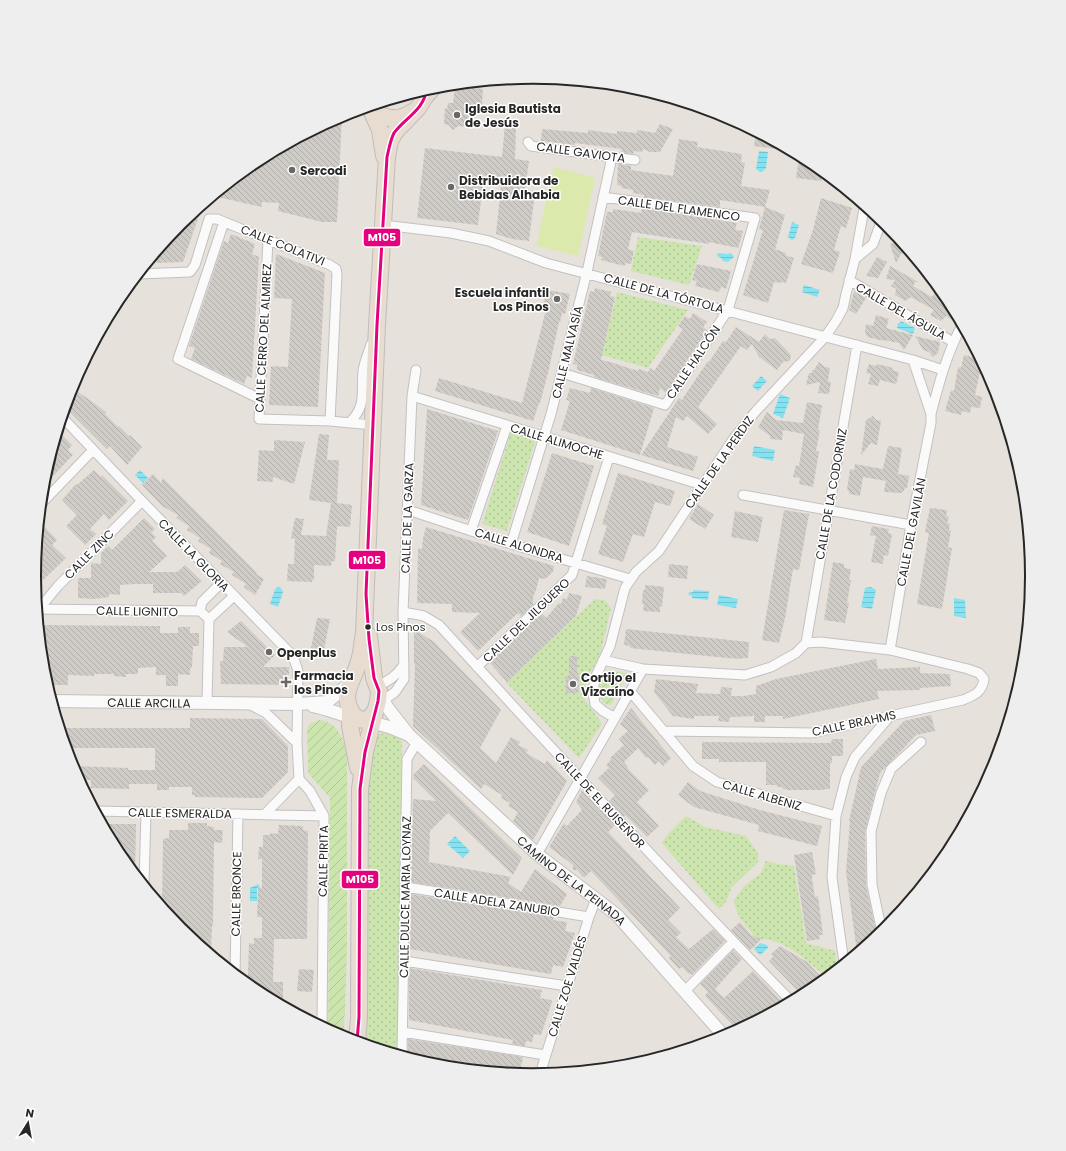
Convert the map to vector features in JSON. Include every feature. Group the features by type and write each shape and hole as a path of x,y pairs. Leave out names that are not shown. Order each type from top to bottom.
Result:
{"highway":[{"path":"373,111 379,115 387,118 408,116 425,96"},
{"path":"369,705 347,701 348,689 359,662 364,633 377,325 386,171 390,141 395,132 426,96"},
{"path":"371,111 380,130 386,171"},
{"path":"358,1035 359,1017 360,789 356,754 350,726 369,705 366,594"},
{"path":"351,680 358,673 363,671 371,674 365,752 360,789"}],"street":[{"name":"CALLE GAVIOTA","path":"528,142 531,146 635,160"},
{"name":"CALLE MALVASÍA","path":"511,544 545,438 562,373 587,272 612,157"},
{"name":"CALLE DEL FLAMENCO","path":"603,197 754,218 728,310"},
{"name":"CALLE DE LA PERDIZ","path":"615,718 594,704 592,692 595,678 610,646 624,588 630,579 659,551 734,438 756,411 825,337 836,321 843,308 855,259 863,212"},
{"name":"CALLE COLATIVI","path":"145,274 190,272 195,265 209,219 217,219 330,264 336,269 337,274 330,421"},
{"path":"224,222 178,359 260,399"},
{"name":"CALLE DE LA TÓRTOLA","path":"383,225 451,232 489,242 546,263 587,272 728,310 913,360 943,370"},
{"path":"855,259 873,244 879,227"},
{"name":"CALLE CERRO DEL ALMIREZ","path":"268,240 259,419 330,421 373,425"},
{"name":"CALLE DEL ÁGUILA","path":"849,280 953,342"},
{"name":"CALLE HALCÓN","path":"562,373 665,405 728,310"},
{"path":"349,423 356,416 362,402 364,369 377,325"},
{"name":"CALLE DEL GAVILÁN","path":"931,414 943,370 953,342 959,330"},
{"name":"CALLE DE LA CODORNIZ","path":"806,643 857,345"},
{"name":"CALLE DEL GAVILÁN","path":"890,650 911,525 932,423 931,414 913,360"},
{"name":"CALLE DE LA GARZA","path":"369,705 395,692 404,680 403,612 412,396 416,370"},
{"name":"CALLE ALIMOCHE","path":"412,396 702,485"},
{"name":"CALLE LA GLORIA","path":"66,421 293,656 298,671 298,704"},
{"path":"471,530 507,426"},
{"path":"47,498 94,450"},
{"name":"CALLE DEL JILGUERO","path":"477,667 572,575 609,457"},
{"path":"743,494 911,525"},
{"name":"CALLE ZINC","path":"42,605 58,586 142,501"},
{"name":"CALLE ALONDRA","path":"408,510 511,544 630,579"},
{"path":"209,619 200,612 202,602 221,583"},
{"path":"207,702 209,619 234,596"},
{"name":"CALLE LIGNITO","path":"42,609 200,612"},
{"name":"CALLE DE EL RUISEÑOR","path":"403,612 424,616 439,625 580,779 733,942 787,997"},
{"path":"603,660 643,669 745,675 772,668 796,653 806,643 820,642 890,650"},
{"name":"CALLE BRAHMS","path":"664,731 812,733 963,700 978,694 983,686 984,679 979,673 890,650"},
{"path":"369,705 388,681 397,675 404,666"},
{"path":"537,854 643,669"},
{"name":"CALLE ARCILLA","path":"58,701 298,704 326,702 341,692 351,680"},
{"name":"CALLE ALBENIZ","path":"630,691 693,766 718,782 836,816"},
{"name":"CALLE ARCILLA","path":"246,703 266,713 297,742"},
{"path":"265,814 299,778 297,742 298,704"},
{"name":"CALLE ARCILLA","path":"298,704 325,708 341,715 369,705"},
{"name":"CAMINO DE LA PEINADA","path":"369,705 413,739 537,854 617,915 719,1031"},
{"name":"CAMINO DE LA PEINADA","path":"369,705 387,707 413,739"},
{"path":"843,957 832,877 836,816 846,777 855,757 890,716"},
{"name":"CALLE DULCE MARIA LOYNAZ","path":"402,1050 406,887 406,759 413,739"},
{"path":"880,924 872,885 871,831 880,793 891,769 921,742"},
{"name":"CALLE PIRITA","path":"299,778 310,791 324,820 322,1020"},
{"name":"CALLE ESMERALDA","path":"102,811 265,814 324,820"},
{"path":"144,877 146,812"},
{"name":"CALLE BRONCE","path":"235,967 238,814"},
{"name":"CALLE ADELA ZANUBIO","path":"406,887 589,917"},
{"name":"CALLE ZOE VALDÉS","path":"542,1067 596,899"},
{"path":"685,991 733,942"},
{"path":"404,961 567,986"},
{"path":"403,1032 546,1055"}],"green space":[{"path":"554,167 595,178 578,256 536,246"},
{"path":"638,237 702,246 689,285 631,271"},
{"path":"617,292 688,310 648,368 602,355"},
{"path":"511,432 536,439 507,531 482,524"},
{"path":"595,599 604,600 611,608 600,656 587,678 584,698 602,724 579,758 506,682"},
{"path":"608,670 626,673 627,675 611,705 605,704 600,696 599,690 602,679"},
{"path":"319,720 332,724 343,739 347,759 347,947 344,1029 328,1023 330,798 308,773 307,730 309,724"},
{"path":"383,733 393,735 402,741 398,1048 366,1038 368,792 371,751 377,736"},
{"path":"686,816 705,827 746,836 758,853 758,862 731,888 726,902 719,909 662,843 668,834"},
{"path":"766,861 794,866 806,943 835,951 836,963 822,973 796,953 779,943 761,939 752,949 747,944 753,934 740,918 736,910 734,900 744,886 761,873"}],"water":[{"path":"759,151 768,152 766,168 762,172 756,169"},
{"path":"792,222 799,225 795,238 792,240 788,237"},
{"path":"718,253 731,253 734,257 728,262 723,261 717,256"},
{"path":"804,285 820,290 817,297 802,292"},
{"path":"901,321 915,328 913,334 897,328 898,323"},
{"path":"761,376 767,381 758,391 752,386"},
{"path":"780,394 790,398 783,418 773,414"},
{"path":"754,446 775,450 773,461 752,456"},
{"path":"140,470 148,478 143,483 135,475"},
{"path":"278,587 281,588 283,592 278,607 270,604 275,589"},
{"path":"871,587 876,590 872,609 861,607 865,588"},
{"path":"693,590 709,591 708,600 692,598 692,596 688,593 693,592"},
{"path":"719,595 738,599 736,608 717,605"},
{"path":"954,598 965,600 966,618 954,616"},
{"path":"455,836 470,851 463,858 447,844"},
{"path":"258,884 260,887 257,888 257,901 250,901 250,888"},
{"path":"760,943 767,945 768,948 760,955 754,949"}],"building":[{"path":"471,88 483,89 482,106 472,105 468,127 458,126 453,130 449,125 444,124 445,108 447,109 448,103 453,103 454,90"},
{"name":"Sercodi","path":"342,122 337,222 322,222 278,211 279,203 262,202 262,207 219,197 233,185 287,149 315,134"},
{"path":"660,124 673,129 660,152 650,152 643,149 642,152 634,151 633,154 621,152 622,149 575,143 575,145 541,141 542,129 588,133 588,130 617,134 617,131 637,133 637,130 655,133"},
{"path":"505,125 516,126 515,159 529,161 525,190 535,191 529,241 512,239 496,234 501,186 483,184 478,225 417,218 425,148 502,157"},
{"path":"755,136 780,150 754,146"},
{"path":"679,139 698,142 697,147 742,154 741,162 745,163 741,186 770,190 765,207 720,200 720,207 644,197 644,195 633,193 633,190 621,188 622,186 617,185 618,164 631,166 631,170 673,176"},
{"path":"799,161 822,177 821,181 796,178"},
{"path":"821,198 852,208 846,228 841,226 834,250 840,252 833,273 801,264 813,230"},
{"path":"765,207 785,215 775,249 794,258 786,283 774,282 768,303 743,295 763,230 759,229"},
{"path":"642,208 737,223 735,230 743,231 738,248 709,242 709,244 632,232 628,249 634,251 631,264 626,263 624,266 601,260 602,257 598,256 607,212 613,212 613,209 641,213"},
{"path":"199,215 183,262 156,263 163,251"},
{"path":"231,234 255,244 252,254 259,257 252,378 247,376 244,384 191,359 195,348 189,346 224,241 228,243"},
{"path":"895,243 903,251 896,263 890,244"},
{"path":"276,254 325,273 318,407 269,405 271,366 288,367 292,299 274,298"},
{"path":"877,257 887,262 878,278 866,276"},
{"path":"697,264 731,271 726,289 721,287 719,292 695,286 697,281 692,280"},
{"path":"890,266 918,282 913,282 915,283 913,286 932,297 935,292 952,320 946,316 941,321 930,315 934,310 927,306 911,297 905,301 895,295 896,289 891,286 895,280 886,279"},
{"path":"595,288 611,292 610,296 615,297 601,360 638,371 639,369 648,372 650,368 654,371 683,329 678,326 685,316 690,319 693,313 707,322 703,327 707,330 666,393 660,388 658,396 594,377 594,375 577,370 577,365 573,364 590,291 594,292"},
{"path":"547,290 570,294 565,314 562,313 559,322 548,373 540,403 533,421 435,391 439,378 522,403 546,310 542,309"},
{"path":"854,291 866,298 856,314 849,310"},
{"path":"876,315 889,319 886,328 913,335 904,350 899,343 884,341 868,337 866,335 866,324 873,326"},
{"path":"736,327 759,342 765,334 770,339 775,338 791,355 790,360 783,362 777,370 759,357 752,344 747,350 741,346 698,407 717,424 708,434 687,416 683,421 676,417 667,447 698,457 693,471 641,455 679,398 681,401 708,361 709,362 723,341 726,342"},
{"path":"915,336 940,342 938,353 933,357 929,352 923,350"},
{"path":"964,355 972,357 972,355 980,371 975,395 982,397 980,408 971,407 970,413 962,411 961,415 945,411 951,390 954,391 958,367 961,368"},
{"path":"819,362 825,367 830,368 828,381 826,381 831,382 829,394 818,393 820,382 806,385 809,373 812,373 812,370 814,370"},
{"path":"869,364 876,366 877,364 893,368 892,370 899,372 896,384 880,380 878,386 868,384 871,374 866,373"},
{"path":"570,388 590,393 591,388 654,408 640,455 561,430 570,401 566,400"},
{"path":"78,392 106,412 105,414 118,427 119,426 129,436 130,435 142,447 127,465 110,446 107,449 69,411 75,395"},
{"path":"807,402 822,405 818,430 820,430 816,451 819,452 813,487 799,484 800,478 793,477 796,465 799,466 804,434 783,430 782,440 770,439 770,436 758,427 767,412 776,420 803,423"},
{"path":"427,409 498,431 468,520 421,505"},
{"path":"873,416 876,420 881,421 877,445 871,443 861,455 866,420"},
{"path":"319,434 329,435 327,460 339,460 337,503 352,505 350,527 337,526 335,561 332,561 331,566 314,565 314,580 312,580 312,582 287,581 288,564 294,564 295,539 291,538 295,518 304,519 301,535 326,536 331,503 309,500"},
{"path":"63,436 72,445 68,450 73,455 52,477 51,476 61,438"},
{"path":"274,440 305,442 294,484 273,477 273,482 257,481 259,450 274,451"},
{"path":"888,446 902,448 898,474 909,476 907,488 900,493 884,492 886,481 863,477 860,496 849,494 849,491 847,490 850,469 854,470 855,464 883,469"},
{"path":"552,453 594,466 569,546 527,532"},
{"path":"94,470 101,477 102,475 128,501 109,520 104,514 90,529 96,534 85,545 66,526 77,515 62,500 76,484 77,485"},
{"path":"618,473 675,491 670,506 655,502 644,537 633,534 623,562 598,554 607,526 602,524"},
{"path":"153,474 161,483 163,478 257,573 256,574 264,579 255,595 244,587 246,584 232,575 234,572 220,564 222,561 209,553 211,549 198,541 200,538 187,530 189,526 176,518 178,515 162,506 142,485"},
{"path":"698,504 714,515 705,529 689,519"},
{"path":"930,508 947,510 946,516 949,517 947,523 950,524 949,530 951,531 948,547 952,548 942,609 917,604 929,533 925,532"},
{"path":"784,510 809,514 799,570 793,569 785,618 779,643 762,640"},
{"path":"735,511 763,517 758,542 731,537"},
{"path":"144,518 155,529 151,532 156,537 152,541 167,556 149,572 177,572 185,565 202,581 184,596 181,593 153,593 153,584 134,584 120,585 120,595 109,594 109,597 94,599 78,598 78,578 91,578 91,563 101,564 101,553 108,546 112,550"},
{"path":"44,526 57,540 52,545 66,558 43,580 41,576"},
{"path":"872,526 889,529 888,533 892,534 888,556 884,555 883,564 871,562 876,536 870,535"},
{"path":"426,527 554,566 553,572 545,579 539,578 533,597 533,605 521,616 518,613 478,651 460,632 480,613 452,612 452,604 417,603 418,548 422,549"},
{"path":"833,562 844,564 844,568 851,569 849,580 851,580 847,603 849,603 845,623 824,620"},
{"path":"669,564 688,566 687,579 668,577"},
{"path":"587,576 607,579 605,589 585,587"},
{"path":"645,585 664,587 660,612 643,611 643,590 645,590"},
{"path":"569,593 582,596 576,616 507,682 490,663 533,621 542,614 546,618 559,603 561,604 563,598 567,599"},
{"path":"317,618 330,619 322,660 310,653"},
{"path":"241,621 275,655 263,667 289,667 289,685 221,684 220,661 223,661 224,647 248,647 227,632"},
{"path":"44,625 160,626 160,633 178,633 178,627 190,627 190,633 199,633 199,646 193,646 192,668 190,668 190,675 178,674 178,686 166,686 166,675 156,675 156,667 138,668 138,674 126,674 126,677 114,676 114,674 94,674 94,676 68,675 68,685 54,685"},
{"path":"414,629 434,642 501,710 480,748 496,763 511,737 520,742 518,745 528,750 526,753 545,764 547,760 567,781 533,840 513,821 518,812 508,806 510,803 501,798 502,795 484,784 481,789 413,726 415,664 414,665"},
{"path":"626,629 749,642 748,658 727,658 630,648 630,646 624,645"},
{"name":"Cortijo el Vizcaíno","path":"569,656 577,656 579,692 577,693 566,693 566,676 569,676"},
{"path":"876,659 878,669 920,667 920,673 950,674 951,686 920,688 920,690 877,691 879,699 783,719 783,716 765,716 765,722 754,722 754,716 730,717 729,722 718,721 719,716 694,716 694,719 673,716 654,692 656,679 698,684 696,693 720,694 721,687 732,688 731,696 744,696 756,694 756,686 776,679"},
{"path":"631,708 671,758 663,766 659,761 655,765 648,757 646,758 638,748 624,762 628,767 627,768 649,790 637,802 659,826 647,837 625,815 624,817 609,801 615,795 598,778 609,768 606,765 611,760 610,758 624,745 619,739 628,731 620,724"},
{"path":"931,715 935,731 916,735 880,773 865,831 866,886 875,928 856,946 846,872 849,821 861,767 904,721"},
{"path":"190,718 262,719 288,746 288,772 262,798 195,797 195,795 192,795 192,787 169,787 169,790 157,790 157,784 129,784 129,789 91,788 91,780 86,780 79,766 128,768 128,770 155,770 155,748 72,748 65,728 190,728"},
{"path":"832,739 843,739 843,756 832,756 832,763 830,763 830,789 824,790 788,790 783,789 782,787 777,787 777,785 766,785 766,762 719,762 719,759 702,759 702,742 831,743"},
{"path":"424,764 522,858 513,875 448,813 430,831 429,862 511,877 508,883 521,892 535,869 567,894 560,906 411,882 413,799 436,801 413,778 413,775"},
{"path":"688,782 700,791 760,810 822,826 817,846 758,831 759,825 694,807 678,795"},
{"path":"582,790 615,825 608,832 680,908 668,920 681,933 676,937 689,949 713,929 725,941 692,975 682,967 679,969 669,958 671,956 591,871 583,877 577,870 573,870 573,865 549,847 564,823 567,826 582,810 576,802"},
{"path":"188,823 207,823 207,826 214,827 214,830 223,830 222,843 214,842 211,947 185,923 162,899 163,839 169,838 169,830 188,830"},
{"path":"109,824 136,824 135,864"},
{"path":"279,825 303,826 303,830 308,831 307,939 274,939 273,982 283,982 283,999 248,977 249,943 254,944 254,938 262,938 262,917 257,917 258,888 262,888 262,859 258,859 259,847 263,847 263,835 270,835 270,833 278,834"},
{"path":"812,852 816,874 812,875 812,879 815,897 818,896 823,935 819,935 820,939 807,941 794,855"},
{"path":"411,894 554,917 553,920 567,922 565,931 575,933 563,967 553,965 551,974 410,949"},
{"path":"740,922 752,936 761,939 750,950 731,930"},
{"path":"780,946 807,962 820,975 797,990 769,961 773,957 771,954"},
{"path":"733,950 742,959 715,989 724,998 753,971 781,1001 732,1025 705,996 708,992 700,984"},
{"path":"409,968 542,990 540,998 551,1000 552,1002 541,1035 534,1034 532,1042 526,1041 525,1046 512,1044 513,1040 409,1020"},
{"path":"299,969 314,970 312,992 297,991"},
{"path":"408,1039 523,1057 521,1067 469,1063 408,1051"}],"transit line":[{"name":"M105","path":"358,1035 359,1017 360,789 365,752 378,701 379,691 374,678 369,639 366,594 377,325 387,157 394,133 419,108 425,96"}],"place":[{"name":"Iglesia Bautista de Jesús","path":"457,115"},
{"name":"Sercodi","path":"292,170"},
{"name":"Distribuidora de Bebidas Alhabia","path":"451,187"},
{"name":"Escuela infantil Los Pinos","path":"557,299"},
{"name":"Los Pinos","path":"368,627"},
{"name":"Openplus","path":"269,652"},
{"name":"Farmacia los Pinos","path":"286,682"},
{"name":"Cortijo el Vizcaíno","path":"573,684"}]}
